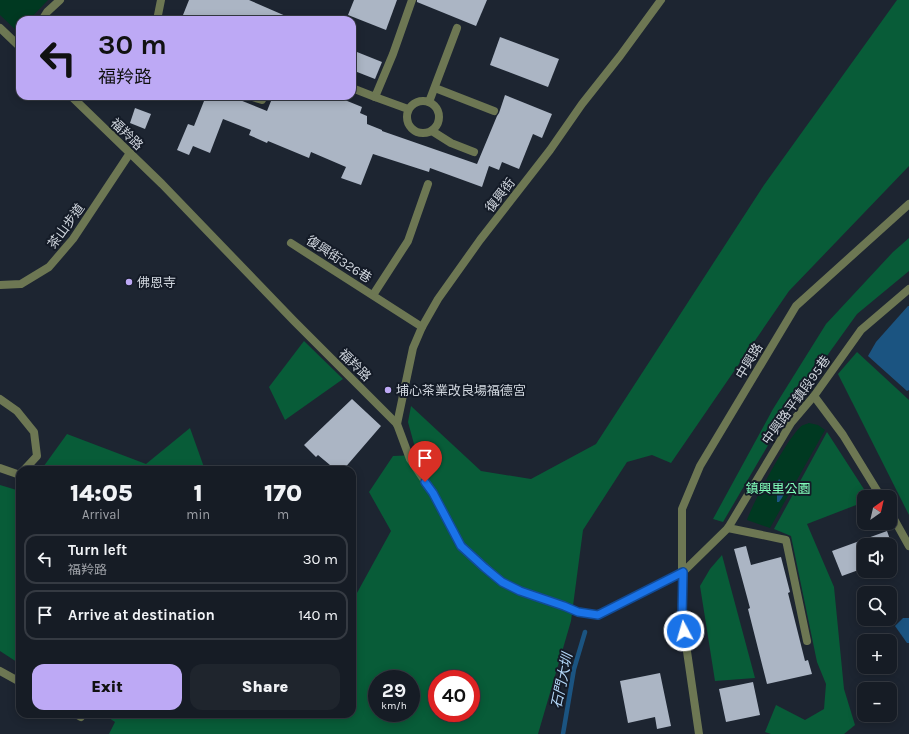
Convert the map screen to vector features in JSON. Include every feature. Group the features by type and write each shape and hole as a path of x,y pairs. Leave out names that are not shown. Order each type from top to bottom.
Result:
{"street":[{"path":"44,16 60,0"},
{"path":"159,16 161,0"},
{"path":"375,97 393,54 412,0"},
{"name":"復興街","path":"397,424 413,348 422,326 438,299 661,0"},
{"path":"0,28 16,43"},
{"path":"429,102 457,28"},
{"path":"435,88 494,111"},
{"path":"356,90 408,110"},
{"name":"福羚路","path":"75,100 162,184 294,321 397,424 410,460 433,493 461,546 502,582 520,591 578,612 598,615 683,572"},
{"path":"416,102 429,102 435,107 439,117 439,122 432,131 422,134 412,130 406,120 408,110 416,102"},
{"path":"432,131 451,142 474,152"},
{"name":"茶山步道","path":"0,285 21,284 49,267 73,239 130,153"},
{"name":"復興街326巷","path":"373,295 408,241 428,184"},
{"name":"中興路","path":"699,734 682,617 682,509 700,466 796,306 909,204"},
{"name":"復興街326巷","path":"291,243 422,326"},
{"name":"中興路平鎮段95巷","path":"683,572 728,528 791,423 814,396 861,330 909,289"},
{"path":"814,396 843,435 877,490"},
{"path":"0,399 17,411 34,432 36,456 27,466"},
{"path":"0,468 16,474"},
{"path":"897,525 909,546"},
{"path":"728,528 786,540 807,641"},
{"path":"0,670 16,680"}],"green space":[{"path":"0,0 48,0 33,16 16,16 16,30 0,15"},
{"path":"897,0 909,0 909,166 789,291 671,463 652,455 627,462 583,530 571,621 538,734 109,734 115,722 109,718 356,718 356,595 391,531 369,492 393,456 417,455 408,422 411,406 481,471 531,479 596,444 764,185"},
{"path":"909,238 909,271 857,314 791,406 723,522 713,519 773,409 826,324 893,252"},
{"path":"304,341 343,379 285,420 269,387"},
{"path":"857,352 909,400 909,515 897,490 838,374"},
{"name":"鎮興里公園","path":"809,423 818,425 825,430 770,528 747,520 781,453 797,430 803,425"},
{"path":"190,428 204,466 44,466 67,434 146,464"},
{"path":"827,432 864,490 857,490 857,505 807,524 834,587 844,689 855,725 844,734 771,734 765,732 776,705 805,720 824,709 826,684 817,662 791,536 774,529"},
{"path":"0,485 16,490 16,661 0,651"},
{"path":"722,555 755,678 715,681 700,586 710,569"}],"water":[{"path":"908,306 909,390 907,391 868,356 876,342"},
{"path":"779,479 784,484 785,490 779,502 777,502 777,483"},
{"path":"903,618 909,618 909,643 907,643 895,626 897,626"}],"building":[{"path":"189,0 249,0 286,16 183,16"},
{"path":"354,0 397,0 386,30 356,18 356,16 348,15"},
{"path":"417,0 487,0 476,26 417,2"},
{"path":"500,37 559,59 548,87 490,65"},
{"path":"356,52 382,62 375,79 356,72"},
{"path":"505,95 552,114 542,138 533,134 519,169 502,162 499,170 489,166 482,187 430,168 429,172 373,154 361,185 341,178 346,167 311,152 309,158 268,141 267,143 249,135 251,130 223,119 210,153 193,146 189,155 177,150 188,124 194,126 204,100 240,100 267,111 271,100 345,100 362,107 360,113 367,116 367,124 382,131 477,164 499,113"},
{"path":"135,108 151,114 145,129 130,123"},
{"path":"352,399 381,426 346,466 331,466 318,455 316,457 304,445"},
{"path":"887,531 890,538 868,538"},
{"path":"857,542 857,571 842,576 832,551"},
{"path":"746,546 751,565 781,557 790,592 788,593 805,661 808,660 812,674 767,684 748,609 750,608 734,549"},
{"path":"660,673 671,726 657,729 655,717 628,723 620,681"},
{"path":"753,682 760,715 726,722 719,689"}],"waterway":[{"name":"石門大圳","path":"563,734 574,669 585,632"}],"place":[{"name":"佛恩寺","path":"129,282"},
{"name":"埔心茶業改良場福德宮","path":"388,390"}],"route":[{"path":"425,482 433,493 461,546 485,568 502,582 520,591 578,612 598,615 683,572 682,617 684,631"}]}
